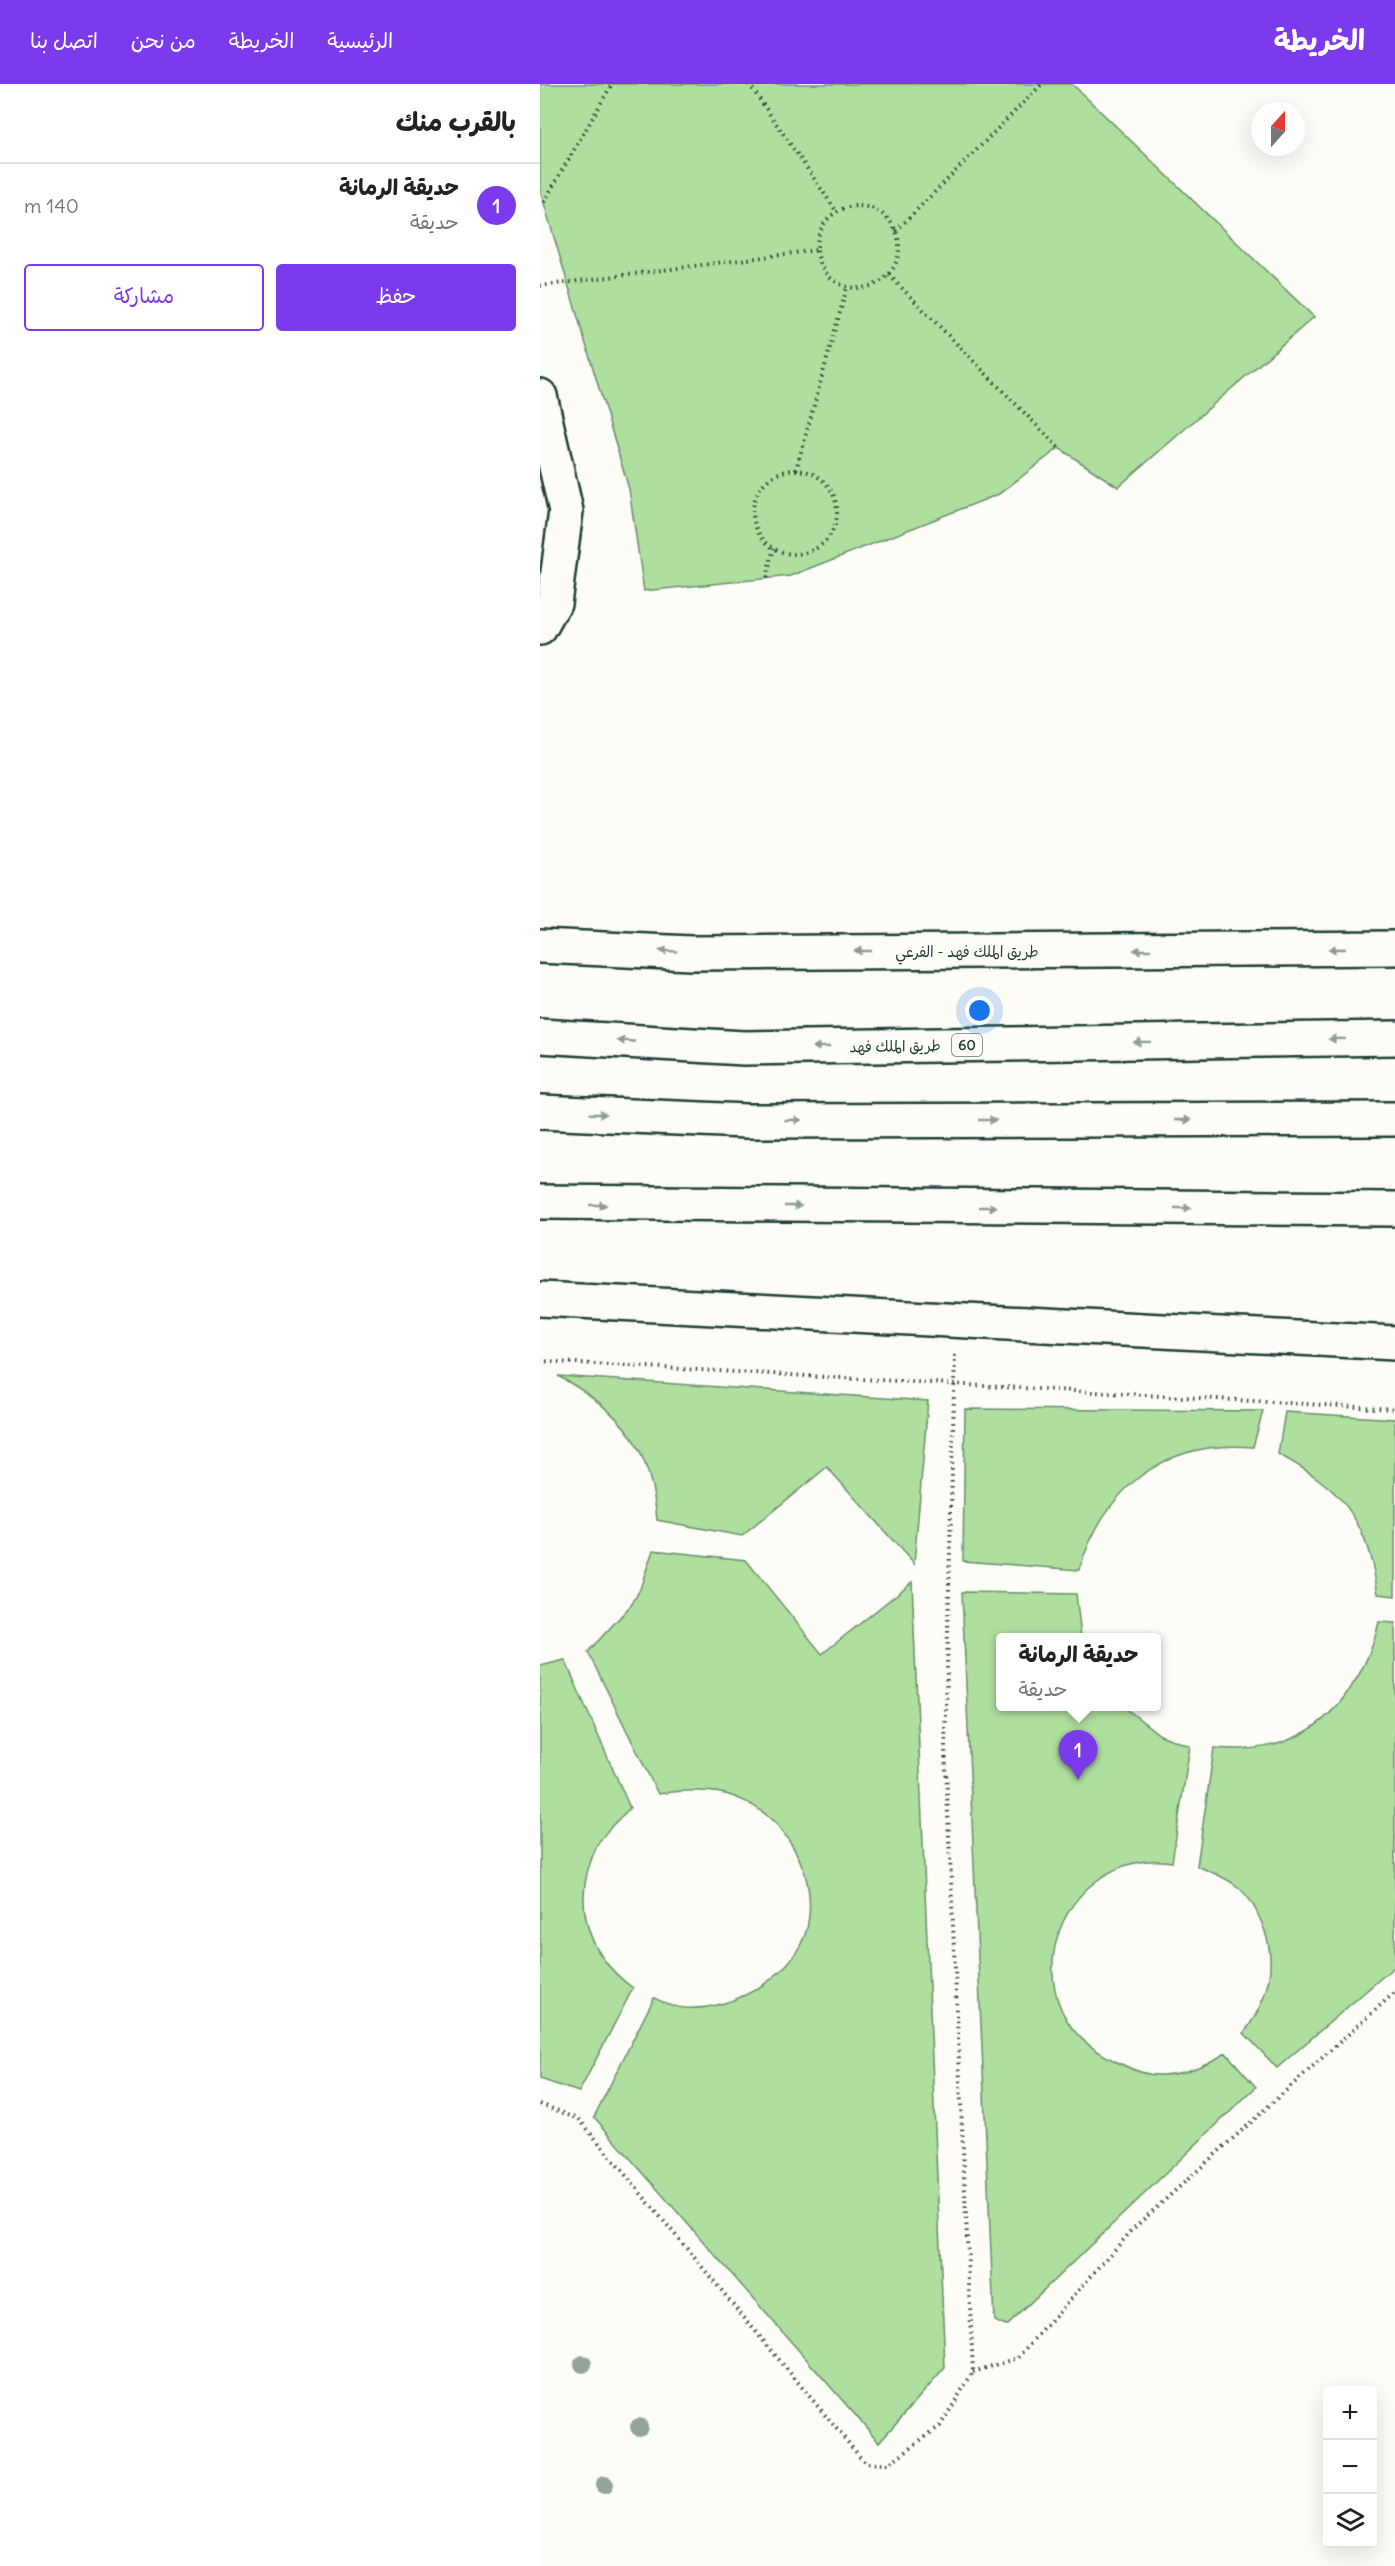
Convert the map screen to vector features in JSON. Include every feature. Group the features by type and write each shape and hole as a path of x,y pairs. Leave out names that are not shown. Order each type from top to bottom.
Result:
{"main road":[{"path":"540,396 566,511 554,603 540,628"},
{"name":"طريق الملك فهد - الفرعي","path":"540,946 691,952 1395,948"},
{"name":"طريق الملك فهد","path":"540,1036 744,1048 1395,1038"},
{"path":"540,1112 746,1121 1395,1119"},
{"path":"540,1202 574,1205 1395,1209"},
{"path":"540,1299 1395,1343"}],"path":[{"path":"544,202 612,84"},
{"path":"749,84 837,212"},
{"path":"896,231 1042,84"},
{"path":"857,206 872,208 884,215 896,231 899,254 889,275 873,286 859,289 831,280 816,250 821,227 837,212 857,206"},
{"path":"540,286 816,250"},
{"path":"889,275 1059,448"},
{"path":"796,470 847,287"},
{"path":"796,470 808,472 826,485 836,504 836,519 831,532 822,543 810,551 795,554 774,548 759,533 753,520 753,505 758,491 767,480 780,473 796,470"},
{"path":"766,578 774,548"},
{"path":"540,1360 1395,1409"},
{"path":"540,2104 579,2119 865,2463 888,2464 940,2426 972,2372 945,1747 953,1384"},
{"path":"972,2372 1018,2358 1135,2227 1395,1992"}],"green space":[{"path":"540,84 1072,84 1314,317 1118,487 1059,448 999,494 791,576 644,591 629,489 540,190"},
{"path":"558,1376 928,1401 914,1564 827,1467 742,1536 657,1520 654,1494 648,1472 629,1434 600,1403"},
{"path":"965,1409 1263,1411 1253,1447 1221,1447 1192,1451 1166,1461 1142,1475 1122,1493 1105,1515 1090,1541 1079,1570 963,1561"},
{"path":"1285,1412 1395,1419 1395,1596 1378,1594 1367,1546 1349,1509 1320,1481 1278,1454"},
{"path":"653,1550 746,1560 822,1654 912,1582 945,2368 879,2442 594,2117 654,1998 684,2008 724,2003 745,1995 764,1984 795,1954 805,1936 809,1916 806,1879 800,1861 792,1844 767,1816 752,1805 726,1794 687,1791 658,1794 588,1652 632,1604 640,1589"},
{"path":"962,1592 1076,1594 1081,1633 996,1633 996,1711 1129,1711 1160,1735 1190,1746 1172,1862 1141,1862 1112,1871 1095,1882 1068,1912 1059,1931 1054,1950 1055,1990 1061,2010 1072,2028 1087,2044 1112,2060 1138,2071 1158,2075 1185,2072 1226,2053 1256,2087 1006,2326 994,2321"},
{"path":"1379,1622 1395,1623 1395,1966 1277,2068 1244,2033 1260,2007 1269,1979 1269,1951 1261,1921 1246,1894 1238,1887 1197,1866 1214,1748 1243,1749 1282,1743 1308,1731 1323,1720 1348,1691 1359,1674 1368,1657"},
{"path":"565,1660 630,1808 609,1828 599,1842 585,1883 584,1903 593,1941 616,1974 633,1988 579,2092 540,2079 540,1666"}],"place":[{"name":"حديقة الرمانة","path":"1078,1780"}]}
